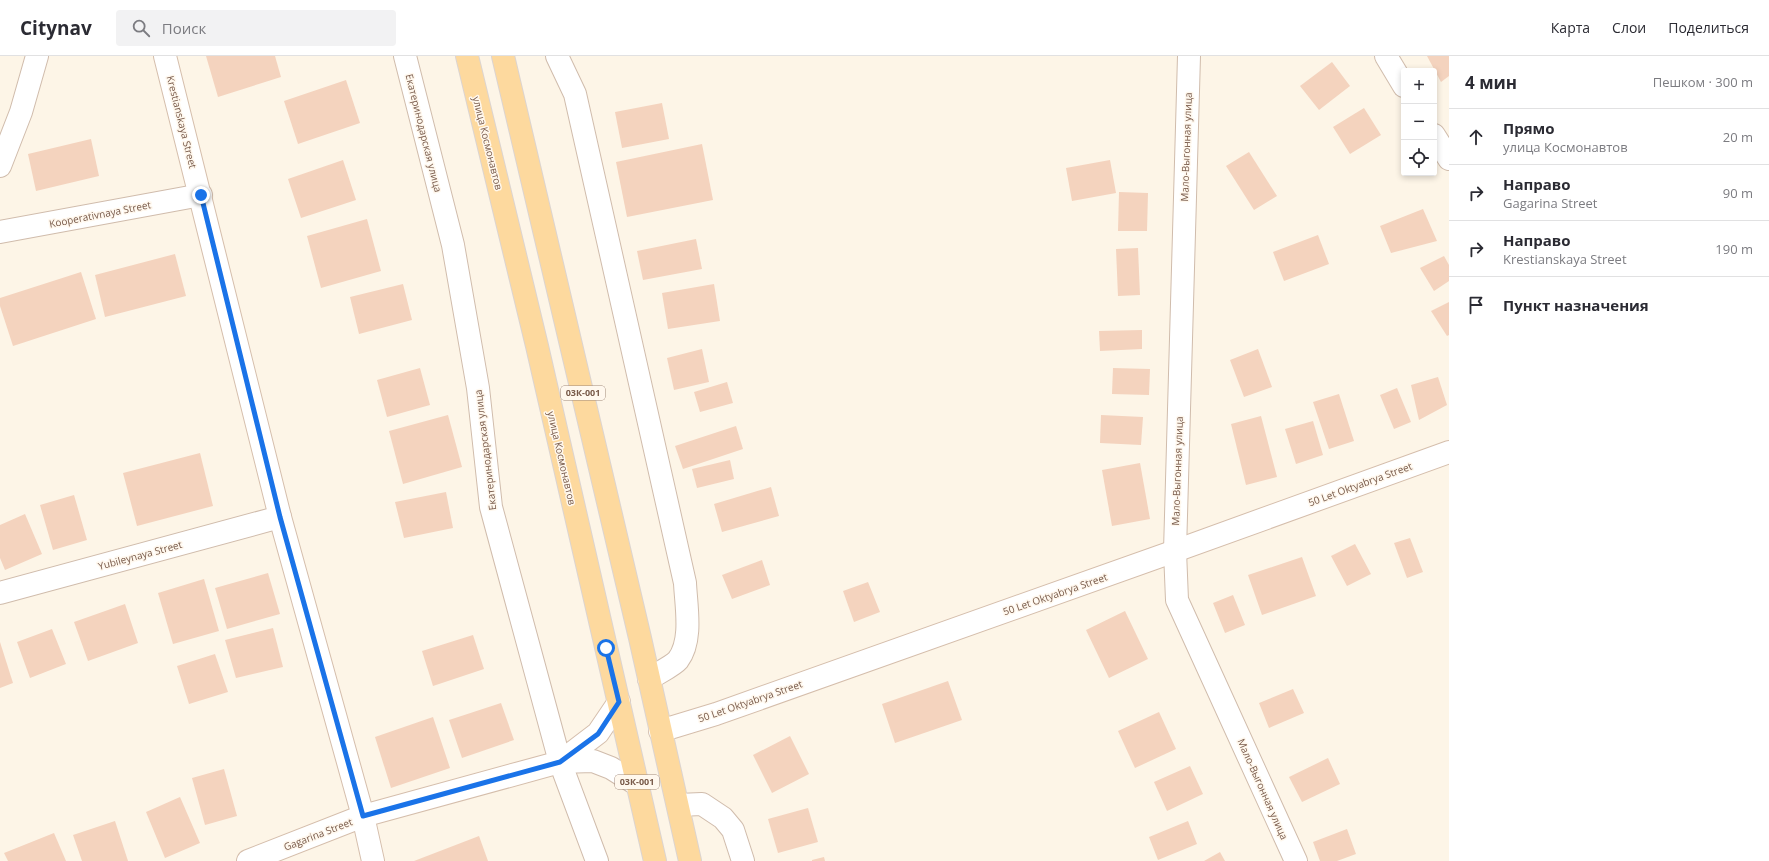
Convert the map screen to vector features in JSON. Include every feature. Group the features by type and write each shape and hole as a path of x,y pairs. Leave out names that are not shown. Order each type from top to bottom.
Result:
{"main road":[{"name":"улица Космонавтов","path":"467,56 537,346 655,861"},
{"name":"03К-001","path":"503,56 649,679 690,861"}],"street":[{"path":"0,166 21,112 37,56"},
{"name":"Krestianskaya Street","path":"165,56 201,195 280,517 363,816 373,861"},
{"name":"Екатеринодарская улица","path":"405,56 453,245 478,388 491,507 560,762 597,861"},
{"path":"557,56 575,94 685,583 687,630 685,645 678,661 649,679"},
{"name":"Мало-Выгонная улица","path":"1189,56 1175,551 1177,600 1296,861"},
{"path":"1386,56 1401,81"},
{"path":"1437,139 1449,159"},
{"name":"Kooperativnaya Street","path":"0,232 201,195"},
{"name":"50 Let Oktyabrya Street","path":"660,731 723,711 1449,452"},
{"name":"Yubileynaya Street","path":"0,593 280,517"},
{"name":"Gagarina Street","path":"248,861 363,816 560,762 598,734 619,702"},
{"path":"560,762 593,761 611,768 638,785"},
{"path":"678,805 702,804 723,818 733,830 743,861"}],"building":[{"path":"206,56 275,56 281,77 218,97"},
{"path":"1427,56 1449,56 1449,76 1441,82 1437,75 1437,68 1433,68"},
{"path":"1332,62 1350,86 1319,110 1300,86"},
{"path":"346,80 360,123 298,144 284,101"},
{"path":"662,103 669,139 622,148 615,112"},
{"path":"1364,108 1381,135 1350,154 1333,127"},
{"path":"91,139 99,176 36,191 28,154"},
{"path":"702,144 713,200 627,217 616,162"},
{"path":"1249,152 1277,196 1254,210 1226,166"},
{"path":"343,160 356,200 301,218 288,179"},
{"path":"1110,160 1116,193 1072,201 1066,168"},
{"path":"1119,192 1148,193 1147,231 1118,231"},
{"path":"1423,209 1437,241 1391,253 1380,226"},
{"path":"367,219 381,271 321,288 307,236"},
{"path":"1318,235 1329,264 1284,281 1273,252"},
{"path":"696,239 702,269 643,280 637,251"},
{"path":"1138,248 1140,295 1118,296 1116,249"},
{"path":"175,254 186,296 105,317 95,275"},
{"path":"1444,256 1449,265 1449,281 1434,291 1420,268"},
{"path":"81,272 96,319 13,346 0,306 0,298"},
{"path":"403,284 412,320 359,334 350,297"},
{"path":"714,284 720,321 668,329 662,293"},
{"path":"1449,302 1449,335 1447,336 1431,311"},
{"path":"1142,330 1142,349 1100,351 1099,331"},
{"path":"702,349 709,382 674,390 667,358"},
{"path":"1258,349 1272,387 1244,397 1230,360"},
{"path":"420,368 430,405 387,417 377,380"},
{"path":"1113,368 1150,369 1149,395 1112,394"},
{"path":"1438,377 1447,405 1419,420 1411,385"},
{"path":"727,382 733,403 700,412 694,392"},
{"path":"1397,388 1411,422 1394,429 1380,395"},
{"path":"1339,394 1354,441 1329,449 1313,402"},
{"path":"448,415 462,467 403,484 389,431"},
{"path":"1101,415 1143,417 1141,445 1100,443"},
{"path":"1261,416 1277,477 1246,485 1231,424"},
{"path":"1313,421 1323,455 1296,464 1285,429"},
{"path":"736,426 743,449 683,469 675,446"},
{"path":"200,453 213,506 137,526 123,473"},
{"path":"730,460 734,479 697,488 692,469"},
{"path":"1140,463 1150,519 1112,526 1102,470"},
{"path":"771,487 779,516 722,532 714,504"},
{"path":"446,492 453,528 404,538 395,502"},
{"path":"74,495 87,540 53,550 40,505"},
{"path":"25,514 42,554 5,570 0,558 0,525"},
{"path":"1410,538 1423,572 1407,578 1394,543"},
{"path":"1355,544 1371,574 1347,586 1331,556"},
{"path":"1302,557 1316,596 1262,615 1248,575"},
{"path":"762,560 770,585 732,599 722,575"},
{"path":"268,573 280,614 227,629 215,588"},
{"path":"204,579 219,631 173,644 158,593"},
{"path":"868,582 880,612 854,622 843,591"},
{"path":"1233,595 1245,625 1225,633 1213,603"},
{"path":"125,604 138,643 88,661 74,622"},
{"path":"1125,611 1148,659 1109,678 1086,630"},
{"path":"273,628 283,667 236,678 225,640"},
{"path":"52,629 66,664 30,678 17,642"},
{"path":"473,635 484,669 433,686 422,651"},
{"path":"0,642 13,683 0,688"},
{"path":"215,654 228,692 189,704 177,666"},
{"path":"948,681 962,720 895,743 882,704"},
{"path":"1293,689 1304,713 1269,728 1259,703"},
{"path":"501,703 514,740 462,758 449,720"},
{"path":"1159,712 1176,749 1135,768 1118,731"},
{"path":"433,717 450,768 391,788 375,737"},
{"path":"790,736 809,774 772,793 753,755"},
{"path":"1328,758 1340,784 1302,802 1289,777"},
{"path":"1190,766 1203,794 1167,811 1154,782"},
{"path":"224,769 237,816 205,825 192,778"},
{"path":"180,797 200,843 165,858 146,812"},
{"path":"808,808 818,842 778,853 768,819"},
{"path":"115,821 128,861 82,861 73,835"},
{"path":"1188,821 1197,844 1158,860 1149,837"},
{"path":"1347,829 1356,854 1337,861 1320,861 1313,842"},
{"path":"54,833 66,861 8,861 4,853"},
{"path":"479,836 488,861 414,861"},
{"path":"1220,852 1225,861 1204,861"},
{"path":"824,857 825,861 812,861 812,860"}],"route":[{"path":"201,195 280,517 363,816 560,762 598,734 619,702 606,648"}]}
